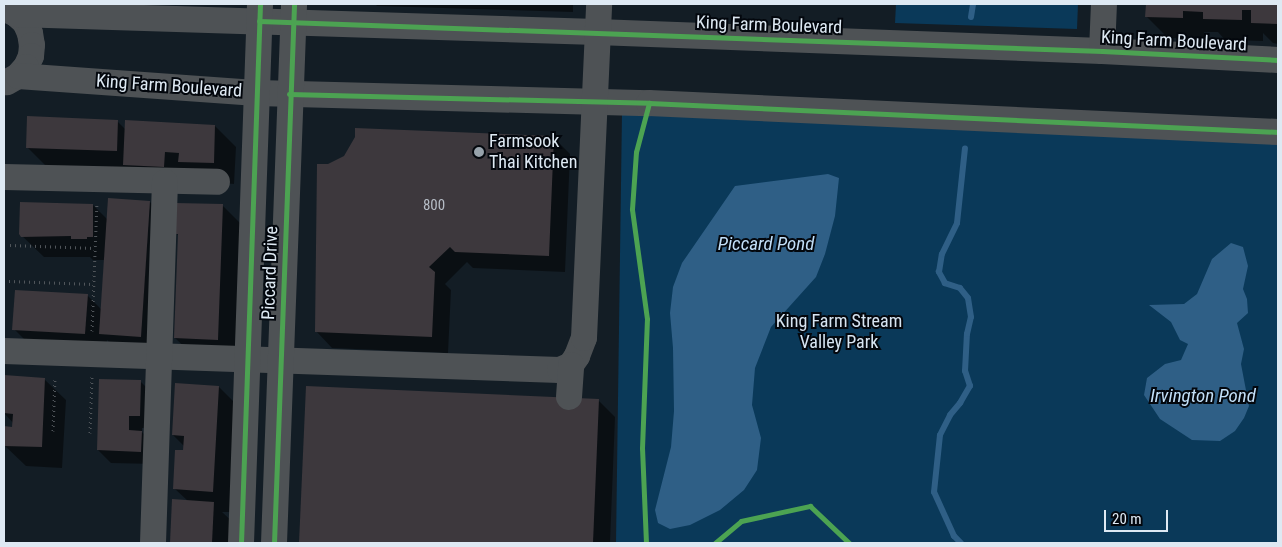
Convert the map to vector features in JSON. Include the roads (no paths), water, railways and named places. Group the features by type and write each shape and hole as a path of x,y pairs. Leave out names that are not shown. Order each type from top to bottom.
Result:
{"street":[{"path":"4,351 91,362 159,357 560,370 570,365 577,356 584,338 599,4"},
{"path":"1102,50 1104,4"},
{"path":"10,12 25,22 32,45 26,67 11,79"},
{"name":"King Farm Boulevard","path":"10,12 294,13 597,32 1102,50 1278,60"},
{"name":"Piccard Drive","path":"242,543 259,12"},
{"name":"Piccard Drive","path":"274,543 289,94 294,13"},
{"name":"King Farm Boulevard","path":"11,79 257,93 594,102 1278,132"},
{"path":"4,177 217,182"},
{"path":"153,543 165,182"},
{"path":"569,397 570,365"}],"water":[{"name":"Piccard Pond","path":"828,174 839,178 835,216 825,254 816,277 771,327 755,368 752,405 761,438 757,470 744,490 720,510 690,525 670,529 658,523 655,510 671,447 674,411 673,348 670,313 673,287 682,263 735,186"},
{"name":"Irvington Pond","path":"1231,243 1243,247 1248,266 1243,289 1247,299 1248,313 1237,323 1244,349 1241,364 1249,406 1244,418 1235,431 1220,441 1192,440 1160,419 1144,395 1147,378 1165,364 1181,360 1188,344 1180,340 1171,322 1149,305 1184,304 1197,294 1212,259"}],"waterway":[{"path":"971,17 973,4"},
{"path":"961,543 954,536 934,492 940,435 950,415 970,386 965,371 967,334 971,317 968,298 960,288 945,283 939,272 942,254 957,223 965,148"}],"place":[{"name":"Farmsook Thai Kitchen","path":"479,152"}],"park label":[{"name":"King Farm Stream Valley Park","path":"839,332"}]}
